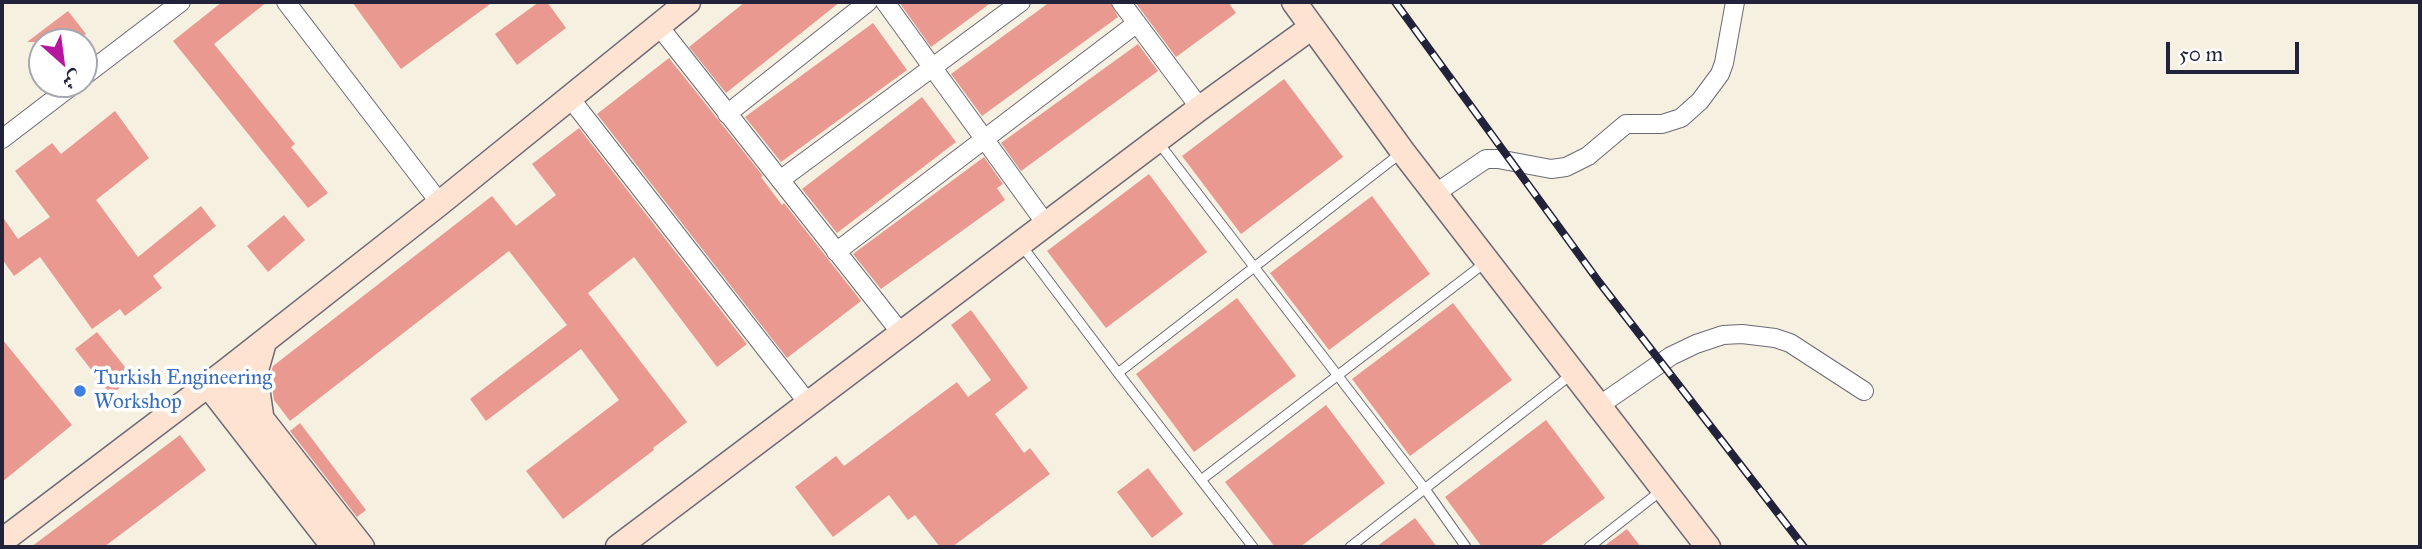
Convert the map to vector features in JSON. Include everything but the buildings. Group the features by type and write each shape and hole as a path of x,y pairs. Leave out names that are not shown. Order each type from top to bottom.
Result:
{"street":[{"path":"98,65 181,2"},
{"path":"286,2 440,203"},
{"path":"2,541 217,379 688,2"},
{"path":"727,114 868,2"},
{"path":"885,2 1046,224"},
{"path":"780,180 1021,2"},
{"path":"1121,2 1200,108"},
{"path":"1294,2 1403,152 1708,547"},
{"path":"1436,193 1486,159 1551,169 1566,167 1588,156 1626,124 1662,124 1681,118 1700,101 1720,74 1735,2"},
{"path":"836,252 1137,23"},
{"path":"659,25 901,333"},
{"path":"618,547 1200,108 1312,27"},
{"path":"2,139 56,98"},
{"path":"570,98 808,403"},
{"path":"1600,405 1637,378 1696,344 1723,335 1742,334 1790,343 1864,391"},
{"path":"262,420 255,382 264,342"},
{"path":"217,379 262,420 347,544"},
{"path":"217,379 347,544"}],"lane":[{"path":"1157,141 1466,547"},
{"path":"1118,373 1403,152"},
{"path":"1021,244 1253,547"},
{"path":"1201,480 1488,260"},
{"path":"1350,547 1574,372"},
{"path":"1588,547 1664,488"}],"railway":[{"path":"1395,2 1599,282 1804,547"}],"place":[{"name":"Turkish Engineering Workshop","path":"80,391"}]}
